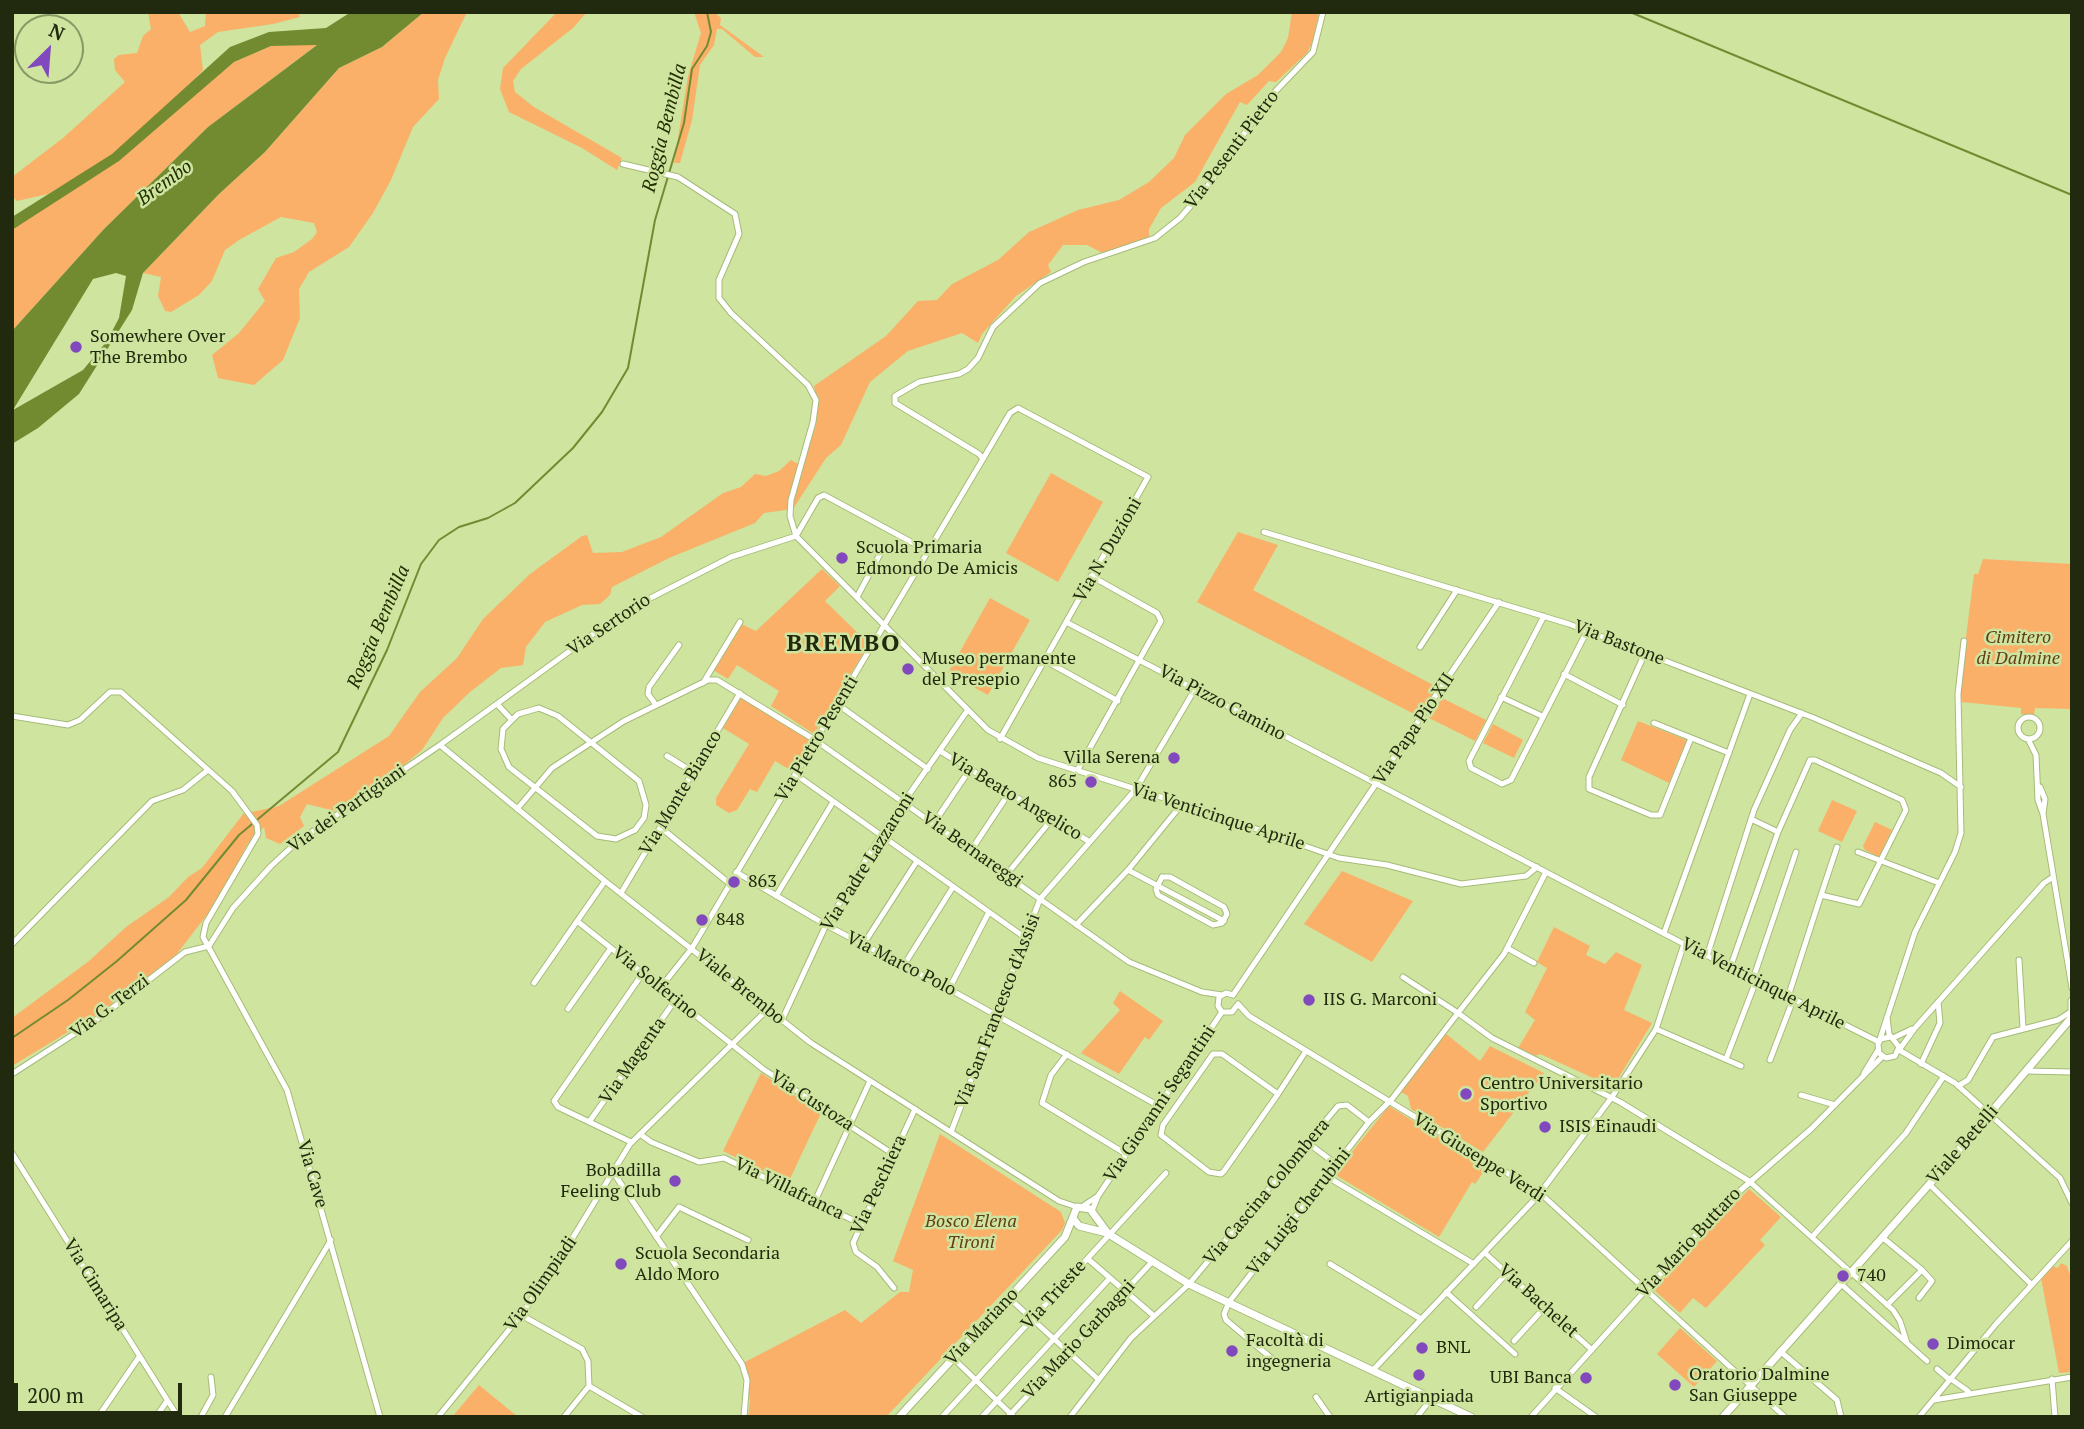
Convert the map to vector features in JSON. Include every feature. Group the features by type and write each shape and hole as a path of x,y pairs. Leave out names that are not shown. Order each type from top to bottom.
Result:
{"street":[{"name":"Via Pesenti Pietro","path":"983,458 895,403 894,397 919,382 959,374 968,369 979,356 993,327 1040,283 1084,262 1151,239 1170,227 1202,192 1274,93 1313,52 1323,12"},
{"path":"623,164 676,177 727,207 736,216 740,234 719,278 718,296 731,313 810,387 816,401 791,500 790,519 796,536"},
{"name":"Via Pietro Pesenti","path":"661,987 692,948 1010,413 1018,408 1148,477"},
{"name":"Via N. Duzioni","path":"1000,739 1148,477"},
{"path":"796,536 819,497 826,495 929,551"},
{"name":"Via Bastone","path":"1264,532 1587,631 1802,713 1938,772 1961,787"},
{"name":"Via Venticinque Aprile","path":"796,536 967,711 1000,739 1035,757 1182,803 1328,855 1387,865 1461,884 1526,876 1537,867 1879,1042"},
{"name":"Via Sertorio","path":"440,745 636,604 731,558 796,536"},
{"path":"857,597 880,554"},
{"path":"1077,771 1160,624 1160,616 1091,576"},
{"path":"1420,647 1457,590"},
{"name":"Via Papa Pio XII","path":"1328,855 1499,603"},
{"path":"1544,616 1469,764 1472,769 1501,784 1510,781 1587,631"},
{"path":"517,809 552,768 624,721 703,683 740,622"},
{"name":"Via Pizzo Camino","path":"1066,622 1537,867"},
{"path":"1859,1082 1878,1050 1887,1012 1913,937 1960,838 1958,694 1964,641"},
{"path":"656,705 648,689 679,645"},
{"path":"1646,653 1588,779 1588,786 1594,792 1651,815 1660,815 1691,738"},
{"path":"1044,660 1118,701"},
{"path":"1564,674 1623,705"},
{"name":"Via Bernareggi","path":"703,683 717,680 815,740 1041,899"},
{"name":"Via San Francesco d'Assisi","path":"951,1132 1041,899 1136,789 1195,689"},
{"path":"12,716 55,725 71,725 109,693 118,691 237,795 255,821 258,834 204,927 203,937 209,946"},
{"name":"Via Monte Bianco","path":"621,893 740,694"},
{"path":"1664,933 1750,694"},
{"path":"1502,697 1542,716"},
{"path":"497,704 511,719"},
{"path":"837,704 928,769"},
{"path":"529,709 548,710 636,779 643,789 645,812 635,830 616,839 597,836 511,769 502,753 501,734 511,719 529,709"},
{"name":"Via Padre Lazzaroni","path":"782,1020 826,925 881,835 967,711"},
{"path":"1707,956 1751,819 1790,730 1802,713"},
{"path":"2036,755 2028,739 2020,731 2021,718 2035,720 2039,736 2036,755 2038,800 2043,814 2072,988"},
{"path":"1654,723 1729,753"},
{"path":"2028,739 2039,736"},
{"name":"Viale Brembo","path":"440,745 605,881 782,1020 870,1081 1059,1201 1073,1217"},
{"name":"Via dei Partigiani","path":"209,946 233,908 284,853 315,828 440,745"},
{"name":"Via Beato Angelico","path":"940,751 1090,842"},
{"path":"667,756 694,772"},
{"path":"1731,968 1778,832 1808,764 1815,760 1905,802 1906,810 1858,905 1821,895"},
{"path":"934,823 970,769"},
{"path":"12,944 152,801 180,792 208,770"},
{"path":"795,774 1027,939"},
{"path":"972,849 1009,793"},
{"path":"776,896 833,802"},
{"path":"1076,925 1128,870 1182,803"},
{"path":"1007,874 1052,819"},
{"path":"1751,819 1778,832"},
{"path":"660,827 729,883"},
{"path":"1770,1060 1837,847"},
{"path":"1726,1059 1755,980 1796,852"},
{"path":"1858,852 1939,883"},
{"path":"1041,899 1137,967 1202,992 1233,995 1328,855"},
{"path":"863,945 917,861"},
{"path":"1128,870 1224,921 1227,914 1223,907 1170,877 1162,877 1157,885"},
{"name":"Via Marco Polo","path":"736,872 826,925 949,989 1159,1106"},
{"path":"1368,1122 1389,1101 1507,948 1546,872"},
{"path":"1882,1057 1892,1058 1938,1001 2044,883 2053,877"},
{"path":"534,983 605,881"},
{"path":"904,965 953,887"},
{"path":"949,989 989,912"},
{"name":"Via Solferino","path":"578,921 733,1045"},
{"path":"1373,1370 1540,1193 1612,1097 1656,1029 1684,944"},
{"name":"Via G. Terzi","path":"12,1074 102,1016 185,952 209,946"},
{"name":"Via Cave","path":"209,946 287,1090 380,1417"},
{"path":"568,1009 611,948"},
{"path":"1507,948 1534,963"},
{"path":"2019,960 2023,1028"},
{"path":"631,1143 558,1107 554,1101 643,973"},
{"path":"1403,977 1497,1041 1612,1097 1749,1181 1887,1305 1900,1319 1907,1343"},
{"path":"1202,992 1220,1009"},
{"name":"Via Giovanni Segantini","path":"1092,1213 1098,1196 1220,1009 1222,995"},
{"name":"Via Giuseppe Verdi","path":"1233,995 1249,1016 1540,1193 1785,1417"},
{"name":"Via Magenta","path":"589,1122 676,999"},
{"path":"1921,1064 1940,1023 1938,1001"},
{"path":"1958,1086 1968,1080 1991,1039 2062,1018 2072,1011 2072,1001"},
{"path":"1232,1012 1238,1004"},
{"name":"Via Olimpiadi","path":"438,1417 521,1315 561,1257 631,1143 768,1009"},
{"name":"Via Giuseppe Verdi","path":"1220,1009 1249,1016"},
{"path":"1887,1012 1892,1038 1899,1050 1958,1086 2057,1174 2069,1187 2072,1203"},
{"name":"Viale Betelli","path":"1723,1417 2072,1017"},
{"path":"1879,1042 1915,1028"},
{"path":"1656,1029 1741,1066"},
{"name":"Via Custoza","path":"733,1045 893,1154"},
{"path":"1878,1050 1882,1057"},
{"path":"1278,1094 1220,1054 1213,1054 1162,1127 1161,1135 1211,1173 1219,1175 1278,1094 1307,1051"},
{"path":"1066,1054 1050,1077 1042,1097 1043,1104 1126,1154"},
{"path":"1859,1082 1882,1057"},
{"path":"2025,1071 2072,1072"},
{"path":"1812,1237 1906,1133 1944,1076"},
{"path":"815,1201 870,1081"},
{"name":"Via Mario Buttaro","path":"1531,1417 1646,1289 1749,1181 1859,1082"},
{"path":"1801,1096 1835,1105"},
{"name":"Via Cascina Colombera","path":"1070,1417 1098,1379 1153,1316 1189,1284 1341,1104 1347,1105 1368,1122"},
{"name":"Via Peschiera","path":"894,1288 879,1269 854,1248 853,1241 915,1109"},
{"name":"Via Luigi Cherubini","path":"1229,1302 1368,1122"},
{"name":"Via Villafranca","path":"640,1134 651,1142 700,1162 724,1158 861,1224"},
{"path":"1308,1143 1336,1164"},
{"name":"Via Cimaripa","path":"12,1153 178,1417"},
{"path":"613,1172 744,1367 747,1380 744,1417"},
{"name":"Via Trieste","path":"942,1417 1166,1173"},
{"path":"1326,1176 1474,1264"},
{"path":"1929,1184 2031,1284"},
{"name":"Via Giovanni Segantini","path":"1080,1207 1098,1196"},
{"name":"Viale Brembo","path":"1059,1201 1080,1207"},
{"path":"656,1237 679,1207 748,1240"},
{"path":"1080,1207 1092,1213 1109,1234"},
{"name":"Via Mariano","path":"1065,1237 1080,1207"},
{"path":"1085,1226 1092,1213"},
{"path":"1073,1217 1076,1224 1109,1234 1151,1263 1189,1284 1471,1417"},
{"name":"Via Mariano","path":"899,1417 1065,1237 1085,1226"},
{"path":"1882,1237 1932,1281 1919,1298"},
{"path":"225,1417 331,1240"},
{"path":"1919,1417 2031,1284 2072,1241"},
{"name":"Via Bachelet","path":"1485,1253 1592,1350"},
{"path":"1088,1259 1153,1316"},
{"name":"Via Mario Garbagni","path":"1011,1416 1151,1263"},
{"path":"1330,1264 1421,1319"},
{"path":"1887,1305 1922,1270"},
{"path":"1476,1307 1507,1273"},
{"name":"Via Trieste","path":"982,1417 1110,1278"},
{"path":"1840,1283 1927,1361"},
{"path":"1446,1292 1515,1354"},
{"path":"1009,1298 1098,1379"},
{"path":"1229,1302 1224,1314 1226,1320 1283,1368"},
{"path":"1514,1341 1545,1307"},
{"path":"521,1315 584,1351 588,1361 589,1387 564,1417"},
{"path":"1780,1351 1837,1400 1841,1417"},
{"path":"98,1417 139,1357"},
{"path":"953,1358 1011,1416"},
{"path":"1937,1369 1963,1390 1978,1391"},
{"path":"201,1417 214,1394 211,1377"},
{"path":"1934,1399 2072,1377"},
{"path":"2052,1379 2055,1417"},
{"path":"589,1387 642,1417"},
{"path":"1555,1388 1596,1417"},
{"path":"1316,1397 1330,1417"},
{"path":"1417,1417 1431,1399"},
{"path":"156,1417 167,1401"}],"green space":[{"path":"148,12 178,12 190,32 205,26 206,12 298,12 300,17 218,32 200,45 203,70 155,125 104,162 48,194 17,201 12,196 12,177 63,138 125,82 115,70 114,59 119,55 137,53 143,36 151,29"},
{"path":"424,12 467,12 445,58 438,80 439,99 413,127 391,180 373,213 349,247 309,272 299,289 300,318 283,360 254,385 218,378 212,355 239,333 265,301 258,289 276,258 294,252 312,239 317,232 314,223 281,217 239,240 225,250 212,281 199,295 171,312 165,311 158,296 161,277 143,273 219,194 265,152 339,68 382,47"},
{"path":"557,12 587,12 573,28 521,69 513,81 515,92 534,107 622,158 617,170 582,148 509,112 500,89 503,68"},
{"path":"694,12 714,12 721,18 720,25 764,57 755,57 722,29 717,29 714,45 700,65 692,120 680,163 674,163 688,76 701,33"},
{"path":"1292,12 1319,12 1307,53 1276,82 1269,81 1247,105 1240,102 1195,182 1161,208 1149,229 1149,238 1102,253 1087,245 1063,245 1048,265 1051,272 1016,296 982,334 978,343 962,333 908,351 870,382 841,445 826,458 793,509 764,513 755,523 669,558 612,587 610,595 600,604 582,605 545,622 526,647 523,665 501,668 470,692 443,718 422,750 381,784 335,811 307,804 300,817 304,826 280,844 266,838 264,827 247,845 220,898 176,955 101,1012 12,1066 12,1018 89,961 126,927 169,897 188,877 202,868 243,814 279,806 389,736 420,692 457,658 483,619 530,574 582,536 587,535 593,553 622,552 661,537 723,493 741,487 755,474 766,476 779,471 791,460 802,466 816,425 818,406 814,386 886,336 918,301 937,300 952,284 998,260 1029,232 1078,210 1119,200 1149,182 1174,158 1185,135 1226,94 1258,75 1281,52 1288,38"},
{"path":"318,44 208,127 104,229 12,331 12,230 234,62 271,46"},
{"path":"1051,473 1103,502 1058,582 1006,553"},
{"path":"1238,532 1278,545 1253,590 1437,687 1418,716 1197,602"},
{"name":"Cimitero di Dalmine","path":"1983,559 2072,564 2072,709 2035,708 2034,715 2021,714 2021,708 1962,702 1960,684 1974,574 1978,574"},
{"path":"822,569 840,586 825,601 869,644 814,734 771,706 779,691 737,665 728,679 713,670 741,624 756,631"},
{"path":"990,598 1030,620 988,695 948,673"},
{"path":"741,698 811,740 792,771 775,761 757,792 750,789 737,810 729,813 716,805 716,798 749,744 723,728"},
{"path":"1442,698 1486,720 1475,741 1429,718"},
{"path":"1638,721 1687,740 1669,783 1621,760"},
{"path":"1493,724 1523,740 1514,758 1483,743"},
{"path":"1832,800 1857,811 1842,842 1818,831"},
{"path":"1875,822 1892,830 1879,857 1865,850 1863,846"},
{"path":"1342,871 1413,901 1372,962 1304,924"},
{"path":"1554,927 1590,946 1586,955 1605,964 1616,952 1642,965 1624,1010 1652,1023 1613,1087 1540,1054 1535,1056 1518,1048 1535,1020 1525,1012 1547,968 1537,962"},
{"path":"1120,991 1163,1021 1149,1040 1145,1037 1119,1074 1081,1053 1120,1010 1113,1003"},
{"name":"Centro Universitario Sportivo","path":"1446,1034 1480,1061 1490,1046 1544,1073 1483,1152 1411,1109 1408,1096 1401,1092"},
{"path":"761,1073 821,1113 788,1183 723,1151"},
{"path":"1389,1106 1487,1167 1475,1184 1472,1182 1439,1237 1334,1174"},
{"name":"Bosco Elena Tironi","path":"940,1134 1061,1212 1065,1223 1062,1230 886,1417 748,1417 750,1402 745,1362 845,1310 861,1323 900,1292 909,1292 913,1270 893,1261"},
{"path":"1749,1189 1781,1217 1760,1240 1765,1245 1706,1308 1693,1298 1680,1313 1653,1289"},
{"path":"2061,1263 2067,1266 2072,1281 2072,1372 2059,1373 2041,1278 2052,1266 2058,1268"},
{"path":"1680,1328 1717,1361 1694,1387 1657,1354"},
{"path":"479,1385 518,1417 452,1417"}],"water":[{"name":"Brembo","path":"351,12 424,12 382,47 339,68 265,152 219,194 143,273 132,310 79,394 38,428 12,444 12,331 104,229 208,127 317,45 271,46 234,62 119,161 12,230 12,217 112,154 230,47 269,32 326,28","holes":["116,273 126,276 119,318 107,341 83,370 13,410 93,279"]}],"waterway":[{"name":"Roggia Bembilla","path":"12,1038 68,1000 117,961 186,900 239,835 338,752 387,650 421,564 439,540 459,527 488,518 515,503 573,448 602,412 628,368 655,220 684,123 692,69 707,46 711,32 707,12"},
{"path":"1630,12 2072,195"}],"place":[{"name":"Somewhere Over The Brembo","path":"76,347"},
{"name":"Scuola Primaria Edmondo De Amicis","path":"842,558"},
{"name":"Museo permanente del Presepio","path":"908,669"},
{"name":"Villa Serena","path":"1174,758"},
{"name":"865","path":"1091,782"},
{"name":"863","path":"734,882"},
{"name":"848","path":"702,920"},
{"name":"IIS G. Marconi","path":"1309,1000"},
{"name":"Centro Universitario Sportivo","path":"1466,1094"},
{"name":"ISIS Einaudi","path":"1545,1127"},
{"name":"Bobadilla Feeling Club","path":"675,1181"},
{"name":"Scuola Secondaria Aldo Moro","path":"621,1264"},
{"name":"740","path":"1843,1276"},
{"name":"Dimocar","path":"1933,1344"},
{"name":"BNL","path":"1422,1348"},
{"name":"Facoltà di ingegneria","path":"1232,1351"},
{"name":"Artigianpiada","path":"1419,1375"},
{"name":"UBI Banca","path":"1586,1378"},
{"name":"Oratorio Dalmine San Giuseppe","path":"1675,1385"}],"district":[{"name":"BREMBO","path":"844,644"}]}
